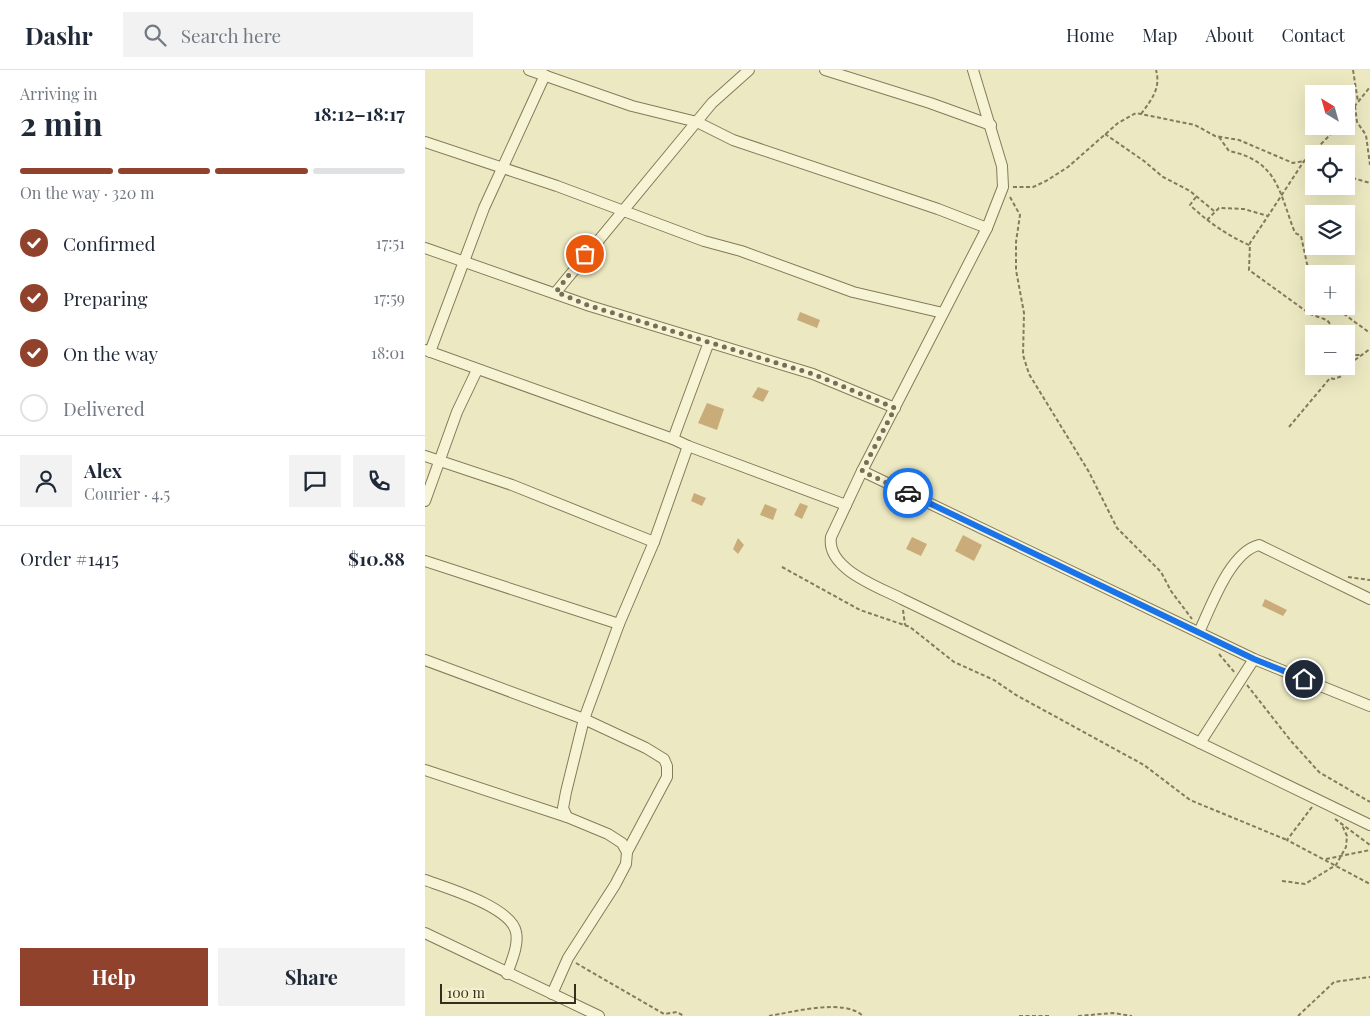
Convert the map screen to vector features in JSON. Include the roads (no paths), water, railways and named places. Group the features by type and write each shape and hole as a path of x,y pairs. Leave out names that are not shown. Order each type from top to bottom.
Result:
{"street":[{"path":"529,70 632,106 697,122 733,140 938,209 987,228"},
{"path":"556,292 712,103 749,70"},
{"path":"825,70 930,103 991,125"},
{"path":"973,70 1002,166 1003,187 987,228 862,471 831,537 830,544 833,556 854,574 902,599 1370,825"},
{"path":"545,75 462,262 428,351 477,370 673,438 688,446 846,505"},
{"path":"425,142 853,292 943,313"},
{"path":"425,248 556,292 590,306 813,374 895,408"},
{"path":"673,438 709,342"},
{"path":"425,501 457,412 477,370"},
{"path":"567,817 563,808 584,719 619,624 654,542 688,446"},
{"path":"425,456 512,485 654,542"},
{"path":"862,471 1254,659 1370,706"},
{"path":"1199,632 1224,579 1237,560 1249,548 1259,546 1370,599"},
{"path":"425,561 619,624"},
{"path":"1200,743 1254,659"},
{"path":"425,660 584,719 659,754 667,766 667,777 627,852 626,864 615,886 568,958 552,994"},
{"path":"425,770 567,817 608,834 621,843 627,852"},
{"path":"425,880 473,898 511,921 516,930 517,938 507,974"},
{"path":"425,933 507,974 599,1016"}]}
